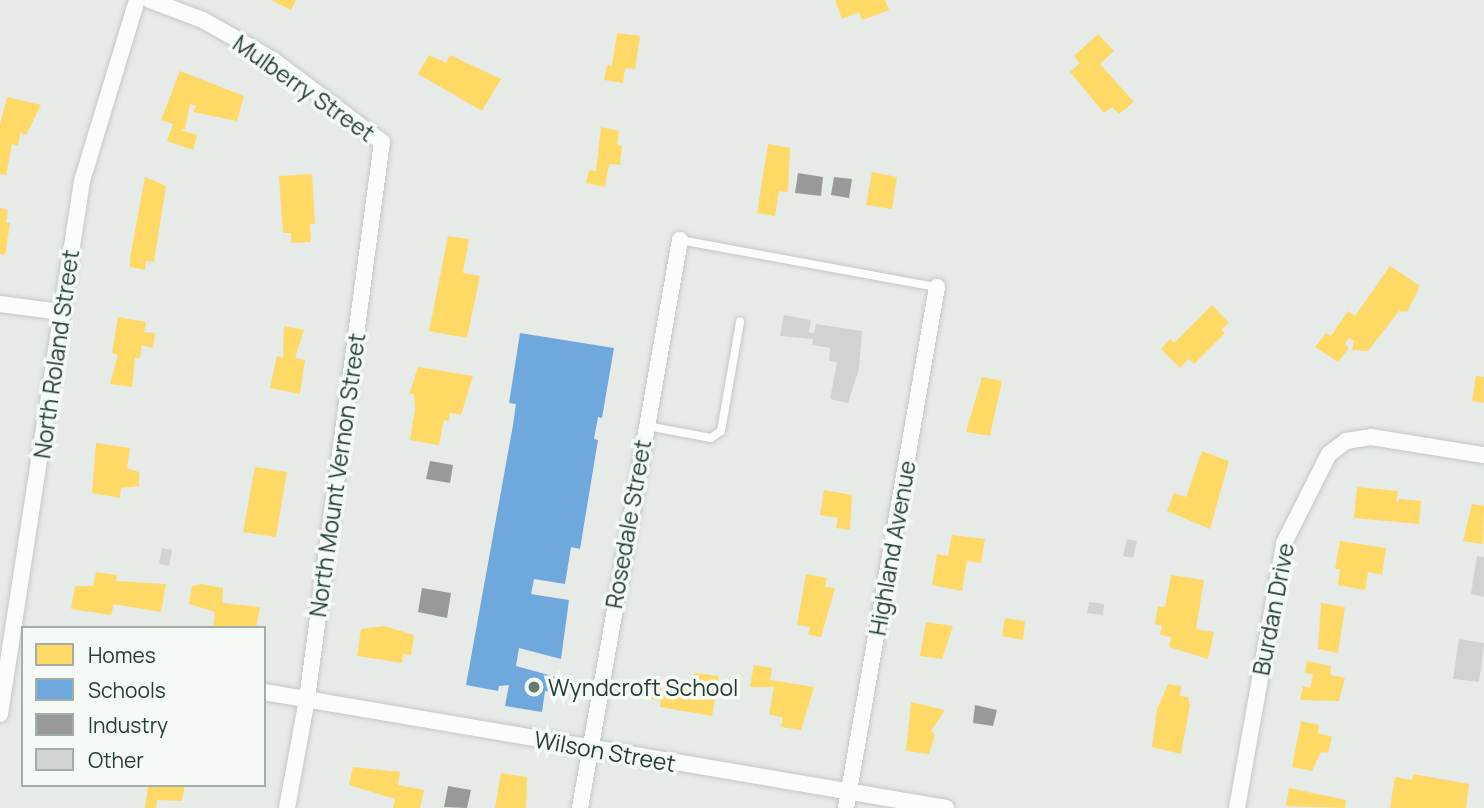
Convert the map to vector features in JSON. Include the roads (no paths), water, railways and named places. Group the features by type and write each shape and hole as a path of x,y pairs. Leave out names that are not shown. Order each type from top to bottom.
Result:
{"street":[{"name":"North Roland Street","path":"0,714 12,652 82,181 136,0"},
{"name":"Mulberry Street","path":"150,0 203,20 273,60 382,142"},
{"name":"North Mount Vernon Street","path":"287,808 307,699 382,142"},
{"name":"Rosedale Street","path":"580,808 644,426 680,240"},
{"name":"Highland Avenue","path":"847,800 937,287"},
{"path":"0,304 61,312"},
{"name":"Burdan Drive","path":"1237,808 1284,543 1329,454 1346,441 1371,437 1484,455"},
{"name":"Wilson Street","path":"266,692 590,748 847,800 946,808"}],"lane":[{"path":"680,240 937,287"},
{"path":"644,426 711,438 721,431 740,322"}],"place":[{"name":"Wyndcroft School","path":"534,687"}]}
